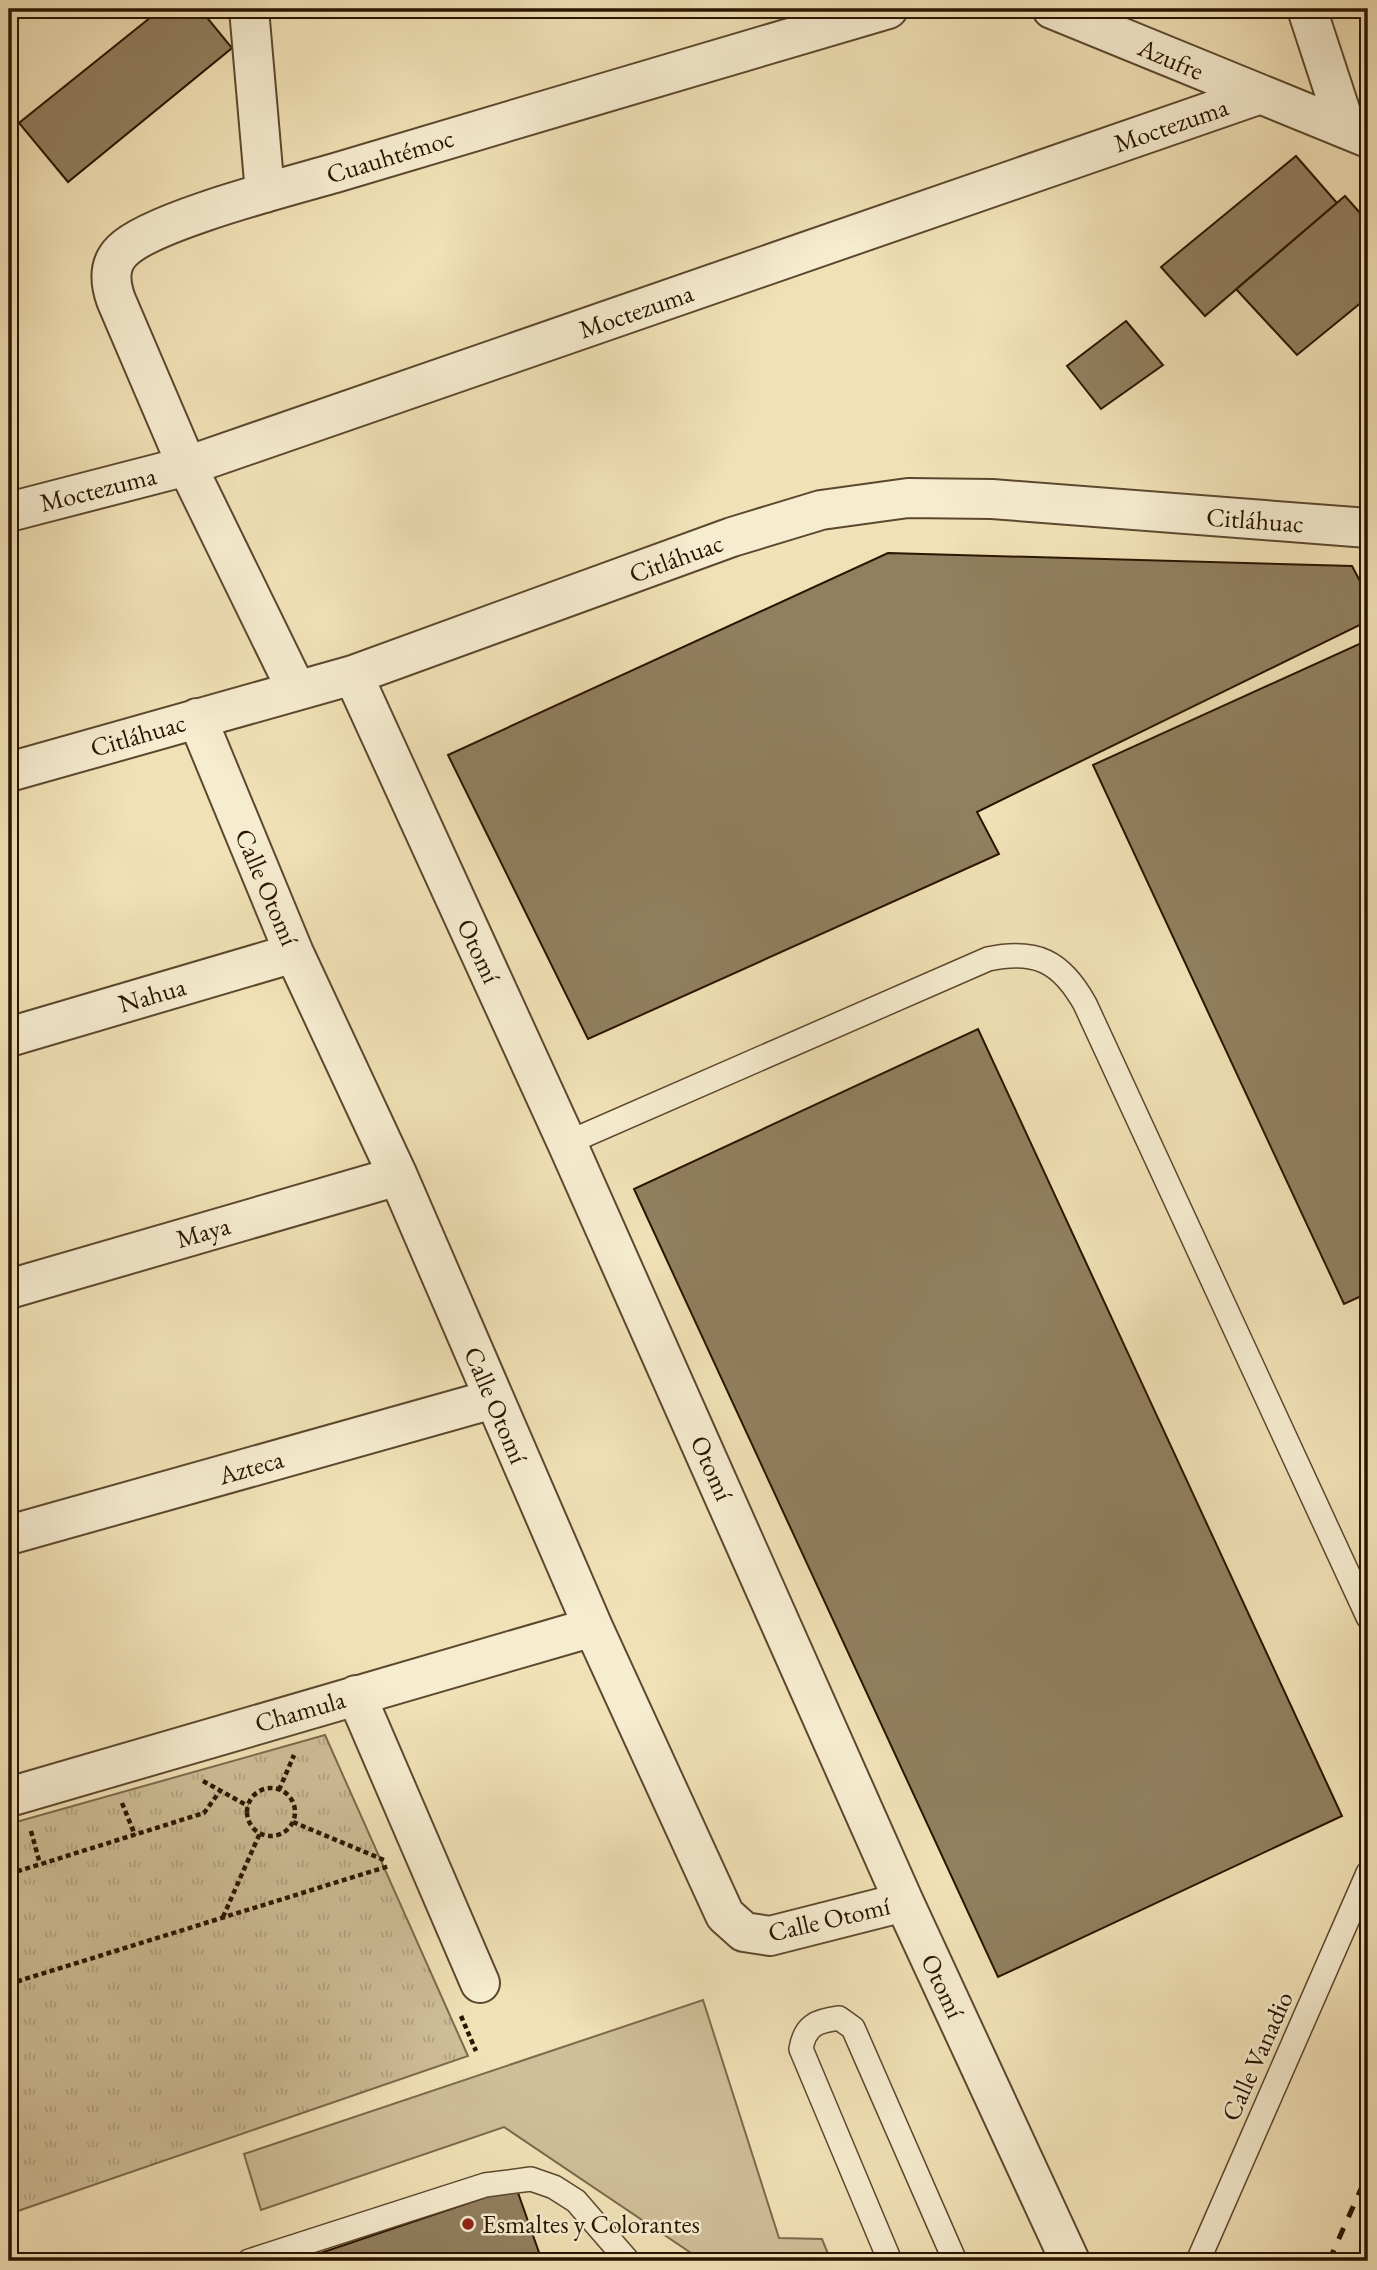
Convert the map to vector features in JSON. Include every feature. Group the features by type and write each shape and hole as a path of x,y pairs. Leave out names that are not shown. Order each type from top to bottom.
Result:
{"street":[{"path":"249,9 265,194"},
{"name":"Cuauhtémoc","path":"187,466 110,282 113,263 122,250 160,229 265,194 888,9"},
{"name":"Azufre","path":"1052,9 1357,133"},
{"path":"1307,9 1357,133"},
{"name":"Moctezuma","path":"9,512 187,466 1258,95"},
{"path":"187,466 296,689"},
{"name":"Citláhuac","path":"9,772 353,675 732,537 821,510 908,498 992,499 1368,528"},
{"name":"Otomí","path":"353,675 567,1143 904,1902 1070,2261"},
{"name":"Calle Otomí","path":"197,718 294,953 398,1175 593,1627 719,1903 734,1925 754,1936 770,1936 904,1902"},
{"name":"Nahua","path":"9,1037 294,953"},
{"name":"Maya","path":"9,1289 398,1175"},
{"name":"Azteca","path":"9,1535 494,1399"},
{"name":"Chamula","path":"18,1809 356,1695 593,1627"},
{"path":"356,1695 470,1998"}],"lane":[{"path":"567,1143 988,960 1011,954 1033,956 1052,965 1070,977 1085,1004 1368,1617"},
{"name":"Calle Vanadio","path":"1198,2261 1368,1873"},
{"path":"890,2261 801,2049 804,2033 818,2021 839,2018 853,2028 955,2261"},
{"path":"249,2261 485,2185 531,2179 555,2187 576,2201 628,2261"}],"path":[{"path":"279,1790 299,1743"},
{"path":"198,1779 248,1806"},
{"path":"271,1788 279,1790 286,1793 295,1806 293,1822 275,1836 260,1833 250,1821 248,1806 257,1793 271,1788"},
{"path":"9,1874 204,1813 220,1791"},
{"path":"120,1797 135,1835"},
{"path":"18,1809 40,1864"},
{"path":"9,1984 394,1865 293,1822"},
{"path":"223,1918 260,1833"},
{"path":"470,1998 477,2051"}],"green space":[{"path":"325,1735 468,2056 9,2214 9,1824"},
{"path":"703,2000 779,2238 822,2239 831,2261 703,2261 504,2127 261,2210 244,2154"}],"building":[{"path":"161,9 200,9 232,48 68,182 19,123"},
{"path":"1296,156 1337,203 1205,316 1161,267"},
{"path":"1345,196 1368,222 1368,297 1297,355 1236,289"},
{"path":"1126,321 1163,365 1101,409 1067,366"},
{"path":"888,553 1352,566 1368,596 1368,621 977,812 999,854 588,1039 448,755"},
{"path":"1368,640 1368,1293 1344,1304 1093,765"},
{"path":"978,1029 1342,1816 998,1977 634,1189"},
{"name":"Esmaltes y Colorantes","path":"516,2187 542,2261 297,2261"}],"railway":[{"path":"1329,2261 1368,2173"}],"place":[{"name":"Esmaltes y Colorantes","path":"468,2224"}]}
